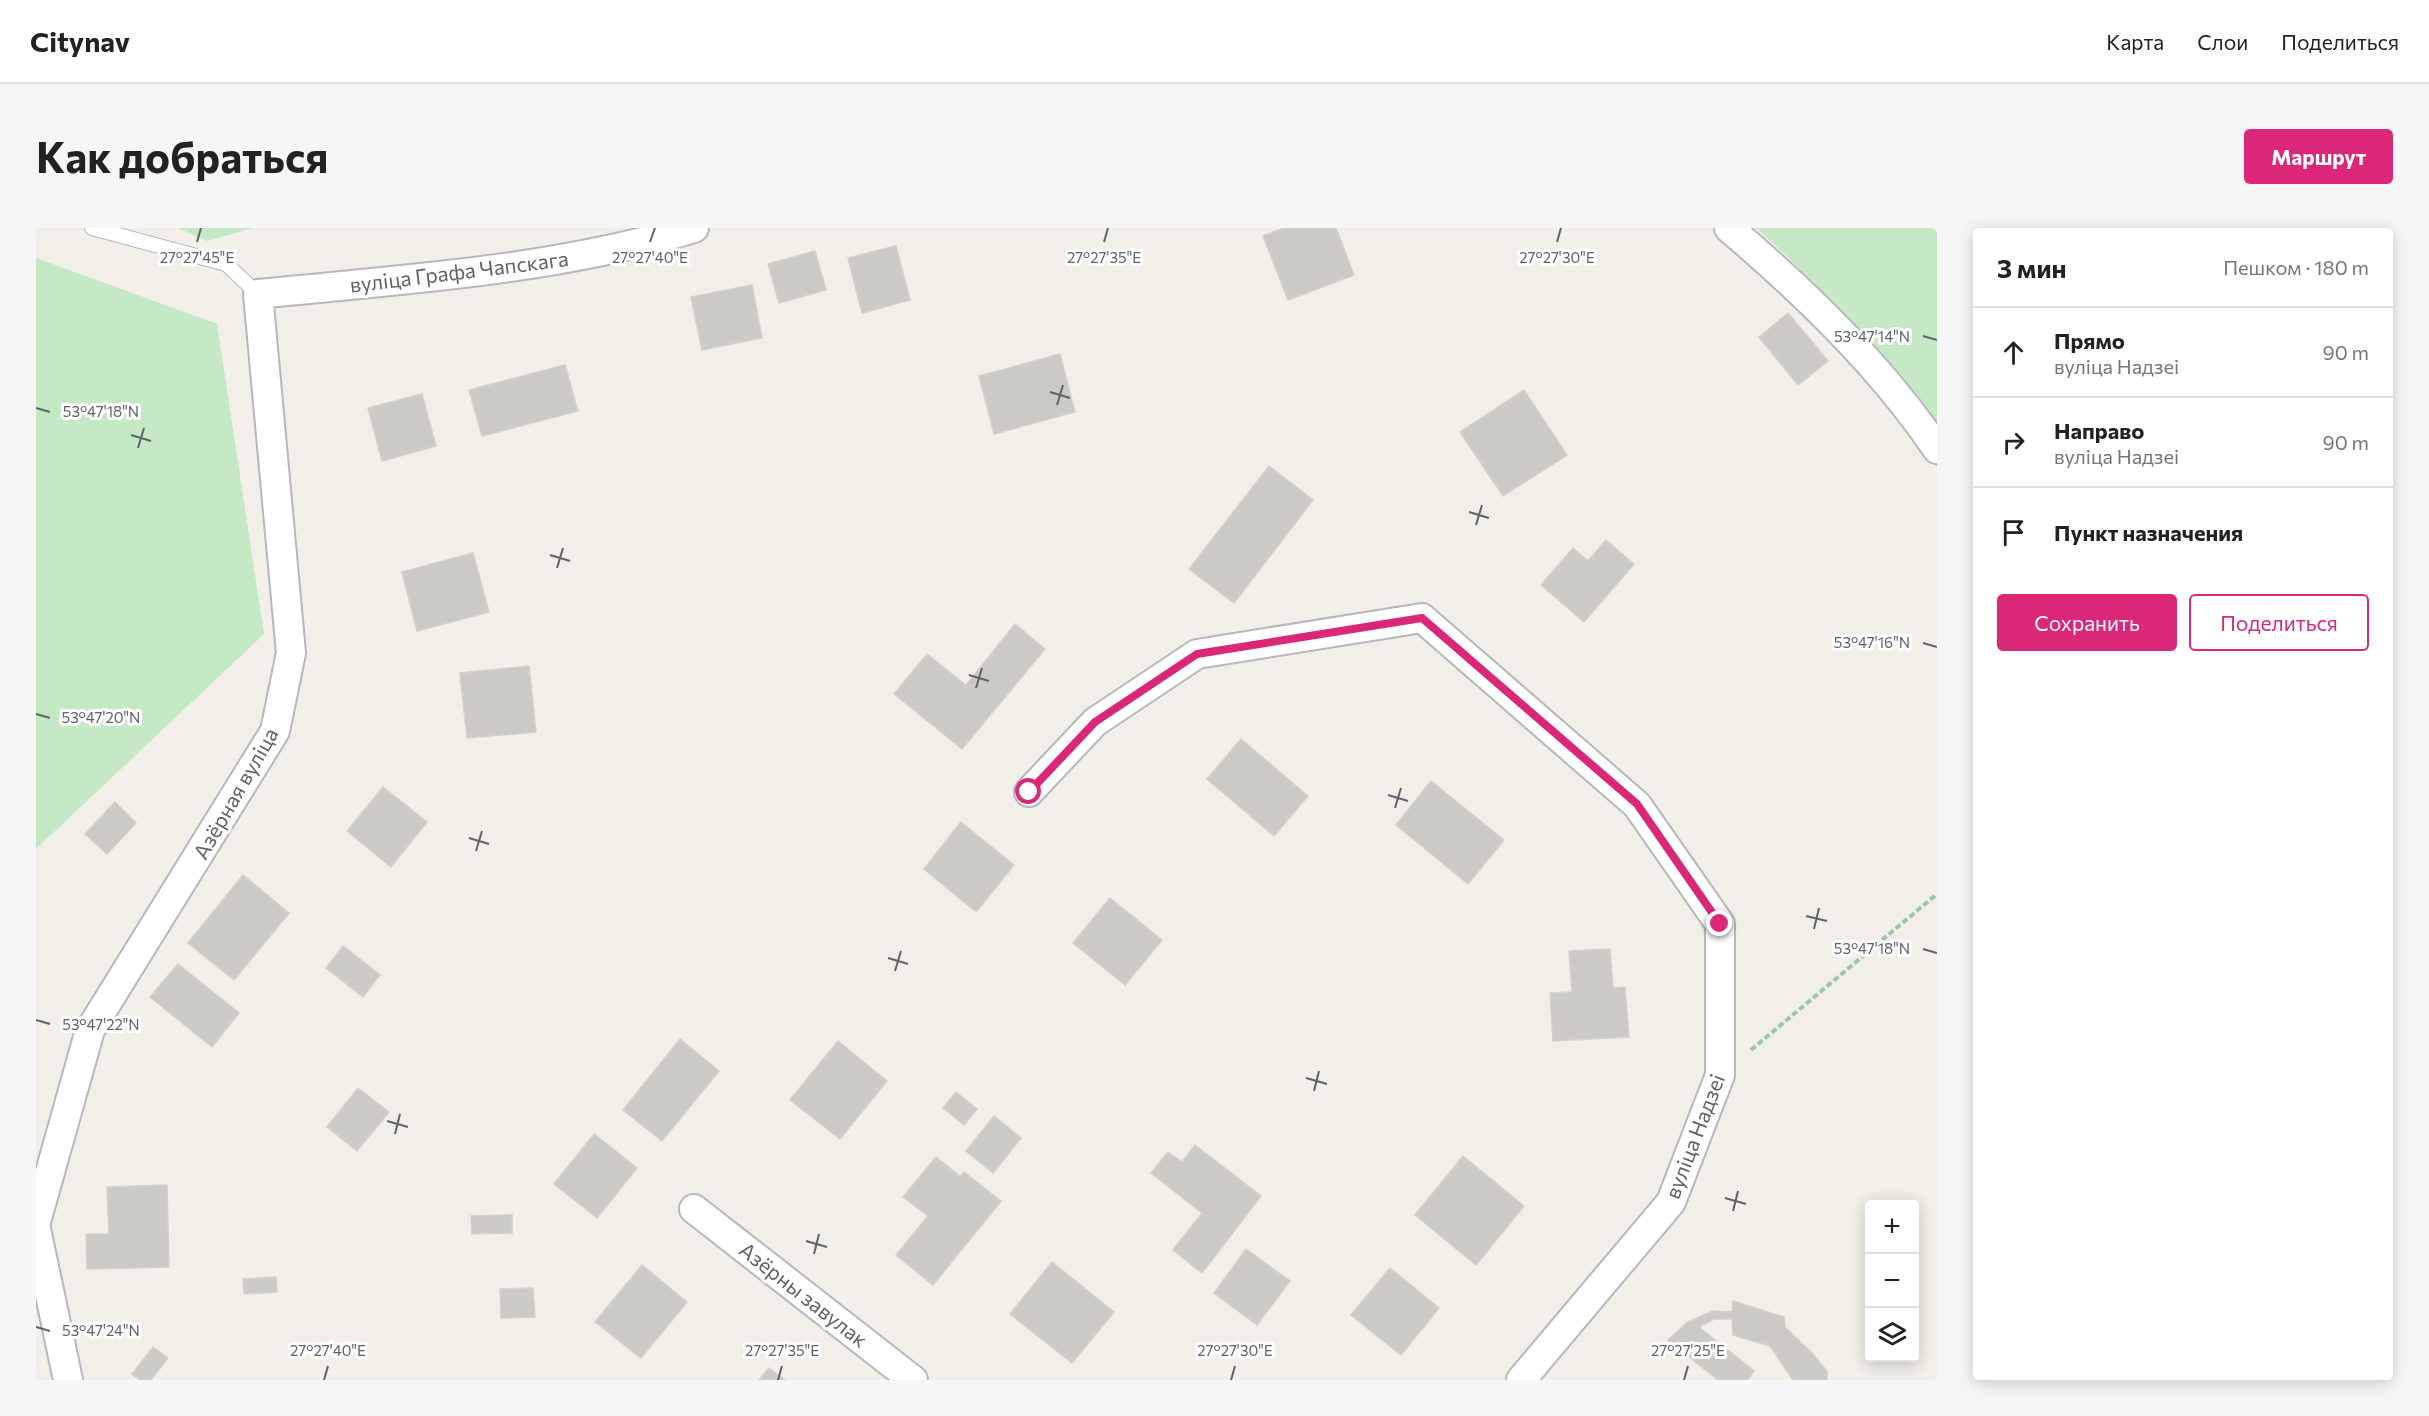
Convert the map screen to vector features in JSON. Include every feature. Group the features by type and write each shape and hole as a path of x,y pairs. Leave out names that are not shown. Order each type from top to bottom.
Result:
{"street":[{"name":"вуліца Графа Чапскага","path":"258,294 387,283 539,264 631,247 694,228"},
{"path":"1729,228 1767,261 1852,344 1937,449"},
{"name":"Азёрная вуліца","path":"36,1222 90,1030 275,731 291,653 258,294"},
{"name":"вуліца Надзеі","path":"1029,792 1095,722 1197,654 1422,618 1637,804 1720,924 1720,1075 1671,1202 1521,1380"},
{"name":"Азёрны завулак","path":"694,1209 913,1380"},
{"path":"36,1229 68,1380"}],"lane":[{"path":"92,228 226,264 258,294"}],"path":[{"path":"1720,1075 1937,894"}],"green space":[{"path":"178,228 253,228 207,241"},
{"path":"1756,228 1937,228 1937,428 1789,258"},
{"path":"36,258 217,324 264,634 36,849"}],"building":[{"path":"1284,228 1336,228 1354,275 1288,300 1263,236"},
{"path":"896,246 910,300 862,313 848,258"},
{"path":"815,251 826,290 779,303 768,264"},
{"path":"752,285 762,338 702,350 691,297"},
{"path":"1788,313 1828,361 1798,385 1759,337"},
{"path":"1060,354 1075,412 994,434 979,376"},
{"path":"565,365 578,411 482,436 469,390"},
{"path":"1524,390 1567,455 1503,496 1460,432"},
{"path":"422,394 436,446 382,461 368,408"},
{"path":"1269,466 1313,500 1234,603 1189,569"},
{"path":"1606,540 1634,564 1584,622 1541,585 1573,548 1588,561"},
{"path":"473,553 489,612 417,631 402,572"},
{"path":"1015,624 1045,649 962,749 894,694 927,654 966,685"},
{"path":"529,666 536,732 467,738 460,673"},
{"path":"1241,739 1308,796 1274,836 1207,779"},
{"path":"1431,781 1504,840 1468,884 1396,825"},
{"path":"383,787 427,822 391,867 347,831"},
{"path":"115,802 136,823 107,854 85,834"},
{"path":"961,822 1014,865 976,912 924,869"},
{"path":"243,875 289,913 234,980 188,943"},
{"path":"1110,898 1162,940 1125,985 1073,943"},
{"path":"343,946 380,975 363,997 326,968"},
{"path":"1610,949 1613,988 1625,987 1629,1037 1553,1041 1550,993 1572,992 1569,951"},
{"path":"178,964 239,1013 212,1047 150,997"},
{"path":"680,1039 719,1071 662,1141 623,1110"},
{"path":"838,1041 887,1081 840,1139 790,1100"},
{"path":"358,1088 389,1112 357,1151 327,1127"},
{"path":"956,1092 977,1109 964,1125 943,1108"},
{"path":"994,1116 1021,1138 993,1173 966,1151"},
{"path":"594,1134 637,1168 597,1218 554,1184"},
{"path":"1195,1145 1261,1196 1202,1273 1173,1250 1202,1213 1151,1173 1168,1152 1182,1162"},
{"path":"1463,1156 1524,1206 1476,1265 1415,1215"},
{"path":"936,1157 960,1176 964,1172 1001,1201 933,1285 896,1255 928,1216 903,1197"},
{"path":"167,1185 169,1267 87,1269 86,1234 109,1234 107,1187"},
{"path":"512,1215 512,1233 472,1234 471,1216"},
{"path":"1246,1249 1290,1281 1257,1325 1214,1293"},
{"path":"1052,1262 1114,1312 1072,1363 1010,1314"},
{"path":"642,1265 687,1302 641,1358 595,1322"},
{"path":"1390,1268 1439,1308 1401,1355 1351,1315"},
{"path":"276,1277 277,1292 244,1294 243,1279"},
{"path":"533,1288 535,1317 501,1318 500,1289"},
{"path":"1733,1301 1784,1317 1785,1327 1827,1371 1827,1380 1793,1380 1770,1346 1733,1335 1732,1319 1714,1319 1699,1327 1754,1371 1748,1380 1718,1380 1668,1340 1688,1322 1713,1311 1732,1312"},
{"path":"153,1347 168,1358 151,1380 140,1380 132,1374"},
{"path":"769,1368 785,1380 759,1380"}],"route":[{"path":"1029,792 1095,722 1197,654 1422,618 1637,804 1720,924"}]}
